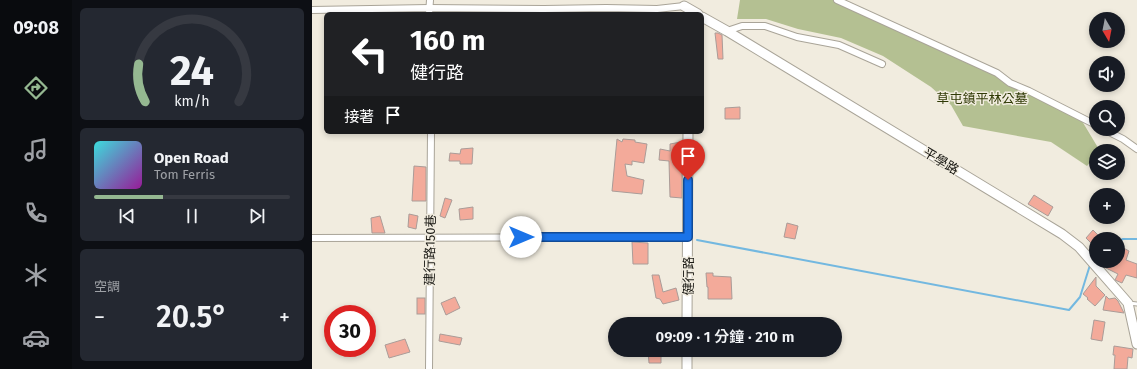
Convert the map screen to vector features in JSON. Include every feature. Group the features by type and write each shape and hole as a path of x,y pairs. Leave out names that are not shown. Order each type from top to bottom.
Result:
{"street":[{"path":"429,11 430,0"},
{"path":"837,0 996,73 1010,83 1089,121"},
{"path":"312,10 429,11 606,8 657,9 684,7 694,12"},
{"name":"平學路","path":"704,18 1062,234 1079,247 1132,304 1137,344"},
{"path":"727,31 742,26 765,26 797,37 839,45 882,64"},
{"name":"建行路150巷","path":"429,369 431,134"},
{"name":"健行路","path":"687,317 688,134"},
{"path":"1117,136 1137,149"},
{"path":"312,238 688,237"},
{"path":"687,357 687,369"}],"green space":[{"name":"草屯鎮平林公墓","path":"740,0 840,0 1079,116 1089,133 1089,136 1091,136 1096,144 1089,144 1089,164 1087,166 1051,142 963,126 951,105 931,87 883,56 841,38 798,29 766,19 737,19"}],"building":[{"path":"715,33 722,35 723,59 718,59"},
{"path":"740,107 740,119 725,119 725,108"},
{"path":"617,139 622,142 623,139 635,140 635,142 647,144 644,163 632,161 632,165 625,164 627,176 644,180 642,194 612,191"},
{"path":"681,142 682,198 670,197 669,161 659,160 660,149 670,151 670,144"},
{"path":"473,148 472,164 460,164 460,161 449,161 450,153 460,154 461,149"},
{"path":"414,166 426,167 426,201 412,201"},
{"path":"1034,195 1053,207 1048,216 1028,204"},
{"path":"445,198 452,200 445,218 440,216"},
{"path":"473,207 473,219 460,220 459,209"},
{"path":"409,214 418,216 416,229 408,227"},
{"path":"380,216 385,233 372,233 371,218"},
{"path":"787,223 798,226 795,239 784,237"},
{"path":"632,242 648,243 648,264 633,264"},
{"path":"1125,249 1129,251 1126,260 1137,264 1137,278 1126,275 1122,283 1115,280 1118,274 1106,268 1125,268"},
{"path":"706,273 713,273 713,276 731,277 732,299 708,299"},
{"path":"652,275 659,275 663,292 676,288 679,300 663,304 660,299 656,298"},
{"path":"1096,277 1096,286 1105,295 1095,306 1083,294"},
{"path":"1106,296 1109,299 1115,298 1124,313 1103,310"},
{"path":"455,297 460,308 446,315 441,303"},
{"path":"417,298 425,298 425,314 417,314"},
{"path":"1094,320 1105,322 1102,341 1091,339"},
{"path":"440,334 462,338 460,345 439,341"},
{"path":"405,339 410,352 389,358 385,345"},
{"path":"1114,346 1133,349 1132,358 1128,357 1127,369 1114,369"},
{"path":"649,357 661,357 661,363 649,363"}],"waterway":[{"path":"1125,239 1137,239"},
{"path":"697,240 1069,310 1080,297 1089,268"}],"route":[{"path":"521,237 688,237 688,180"}]}
